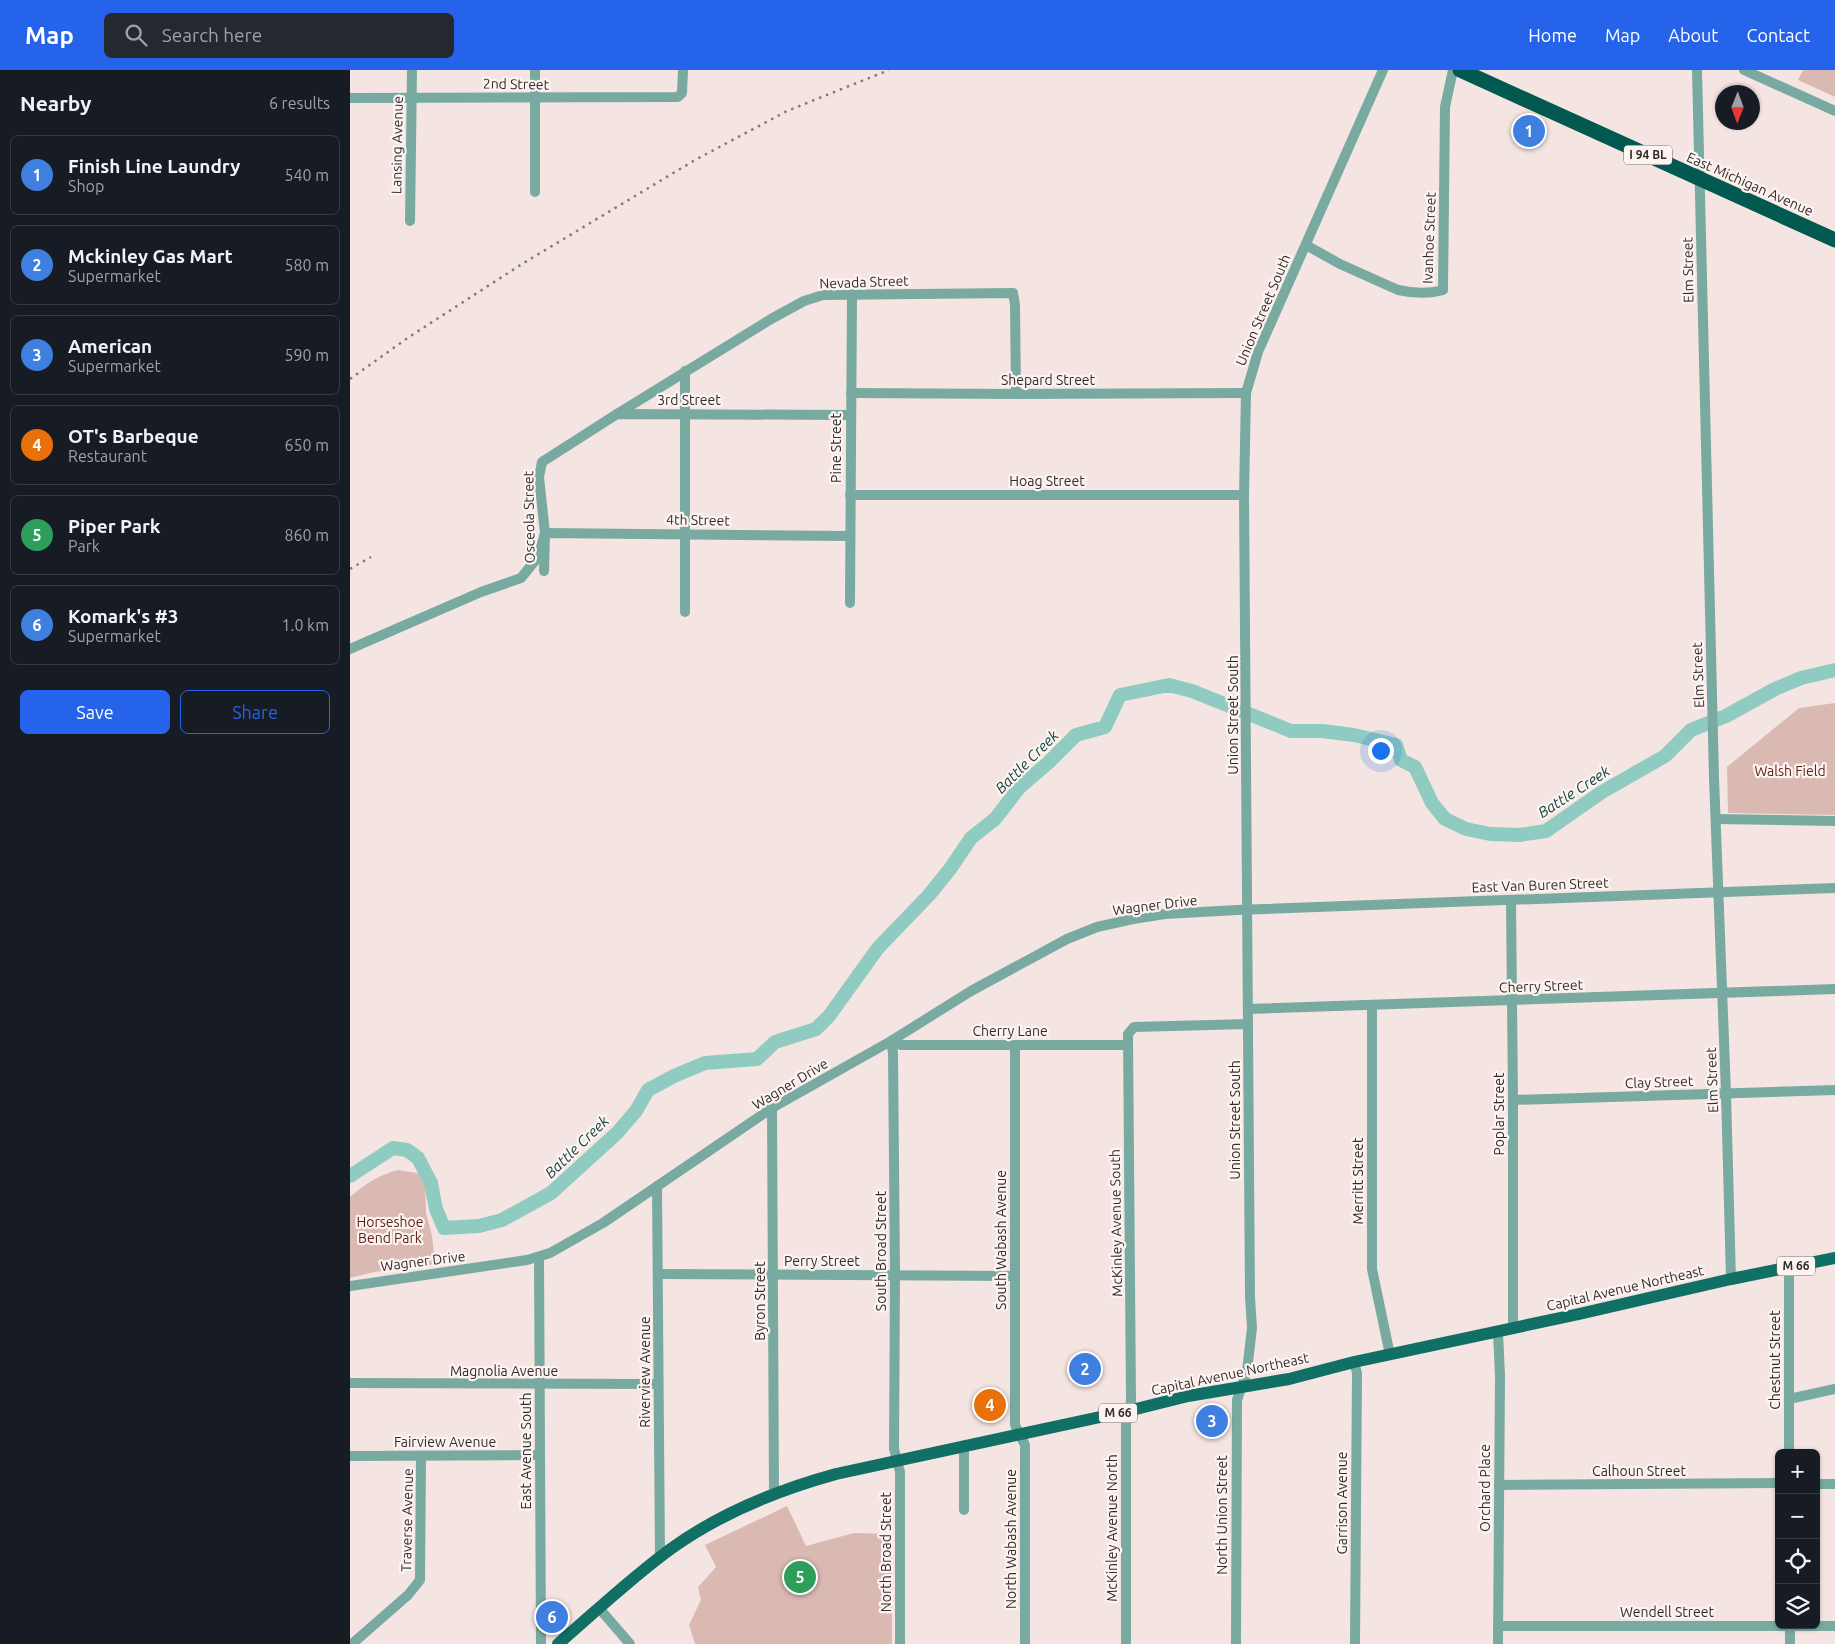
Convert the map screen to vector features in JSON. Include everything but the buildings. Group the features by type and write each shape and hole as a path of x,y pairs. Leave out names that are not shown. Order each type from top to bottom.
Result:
{"highway":[{"name":"East Michigan Avenue","path":"1460,70 1699,180 1835,240"}],"main road":[{"name":"Capital Avenue Northeast","path":"558,1644 672,1548 714,1522 802,1483 1188,1396 1289,1378 1731,1279 1835,1258"}],"street":[{"name":"Lansing Avenue","path":"410,221 412,70"},
{"path":"535,70 535,192"},
{"name":"2nd Street","path":"350,98 535,98 680,95 682,92 683,70"},
{"name":"Union Street South","path":"1241,1386 1247,1371 1252,1328 1250,1297 1246,910 1247,746 1244,495 1246,393 1258,352 1383,70"},
{"name":"Ivanhoe Street","path":"1306,245 1340,264 1398,290 1406,292 1436,292 1443,290 1445,107 1453,70"},
{"name":"Elm Street","path":"1697,70 1714,778 1731,1279"},
{"path":"1744,70 1835,111"},
{"name":"Nevada Street","path":"617,414 685,371 804,301 823,295 1013,293 1015,304 1016,394"},
{"name":"Pine Street","path":"850,603 852,294"},
{"path":"684,612 685,371"},
{"name":"Shepard Street","path":"850,393 1246,393"},
{"name":"3rd Street","path":"617,414 850,415"},
{"name":"Osceola Street","path":"544,571 545,533 539,477 542,462 617,414"},
{"name":"Hoag Street","path":"850,494 1244,495"},
{"path":"350,649 481,592 520,578 538,557 545,533"},
{"name":"4th Street","path":"545,533 850,536"},
{"path":"1716,819 1835,821"},
{"name":"East Van Buren Street","path":"1246,910 1835,888"},
{"name":"Poplar Street","path":"1511,900 1513,1329"},
{"name":"Wagner Drive","path":"350,1286 484,1267 539,1257 603,1223 772,1108 891,1041 971,991 1067,939 1097,927 1133,918 1165,914 1246,910"},
{"name":"Cherry Street","path":"1248,1009 1835,989"},
{"name":"Merritt Street","path":"1372,1005 1372,1270 1390,1355"},
{"name":"McKinley Avenue South","path":"1128,1411 1131,1400 1128,1034 1134,1027 1248,1024"},
{"name":"Cherry Lane","path":"891,1041 901,1045 1128,1045"},
{"name":"South Broad Street","path":"891,1041 894,1053 894,1449 897,1461"},
{"name":"South Wabash Avenue","path":"1015,1046 1015,1425 1020,1434"},
{"name":"Clay Street","path":"1513,1100 1835,1090"},
{"name":"Byron Street","path":"772,1108 774,1494"},
{"name":"Riverview Avenue","path":"657,1186 660,1558"},
{"name":"East Avenue South","path":"539,1257 541,1644"},
{"name":"Chestnut Street","path":"1789,1267 1789,1449"},
{"name":"Perry Street","path":"658,1274 1015,1276"},
{"name":"Orchard Place","path":"1498,1332 1498,1644"},
{"name":"Garrison Avenue","path":"1354,1362 1357,1374 1355,1644"},
{"name":"Magnolia Avenue","path":"350,1383 658,1384"},
{"name":"North Union Street","path":"1236,1644 1236,1400 1241,1386"},
{"path":"1789,1399 1835,1389"},
{"name":"McKinley Avenue North","path":"1126,1644 1126,1422 1128,1411"},
{"name":"North Wabash Avenue","path":"1020,1434 1025,1444 1025,1644"},
{"path":"964,1447 964,1510"},
{"name":"Fairview Avenue","path":"350,1456 539,1455"},
{"name":"Traverse Avenue","path":"352,1644 408,1595 420,1580 421,1456"},
{"name":"North Broad Street","path":"897,1461 900,1472 900,1644"},
{"name":"Calhoun Street","path":"1499,1485 1775,1483"},
{"path":"1820,1484 1835,1484"},
{"path":"599,1608 630,1644"},
{"name":"Wendell Street","path":"1498,1626 1775,1625"},
{"name":"Wendell Street","path":"1820,1626 1835,1626"},
{"path":"1790,1629 1790,1644"}],"green space":[{"path":"1803,70 1835,70 1835,97 1798,80"},
{"name":"Walsh Field","path":"1835,703 1835,815 1728,813 1727,767 1799,708"},
{"name":"Horseshoe Bend Park","path":"398,1170 417,1173 425,1179 426,1213 432,1236 435,1264 374,1272 350,1278 350,1197 372,1180"},
{"path":"787,1506 806,1546 854,1533 892,1534 892,1644 695,1644 689,1625 701,1600 698,1587 716,1567 705,1545"}],"waterway":[{"name":"Battle Creek","path":"350,1176 393,1148 407,1150 418,1158 431,1183 436,1209 444,1228 479,1226 502,1220 551,1193 617,1133 636,1111 648,1090 674,1076 705,1063 757,1059 775,1042 816,1029 829,1016 878,948 929,895 971,838 995,819 1019,788 1076,735 1105,727 1120,695 1169,685 1192,691 1291,731 1322,731 1354,735 1396,745 1401,760 1415,767 1432,803 1445,819 1466,829 1490,834 1519,835 1546,831 1602,792 1665,756 1691,730 1726,716 1775,689 1801,678 1835,670"}],"railway":[{"path":"350,379 409,337 522,264 695,160 787,111 889,70"},
{"path":"350,569 371,557"}],"place":[{"name":"Finish Line Laundry","path":"1529,131"},
{"name":"Mckinley Gas Mart","path":"1085,1369"},
{"name":"OT's Barbeque","path":"990,1405"},
{"name":"American","path":"1212,1421"},
{"name":"Piper Park","path":"800,1577"},
{"name":"Komark's #3","path":"552,1617"}]}
